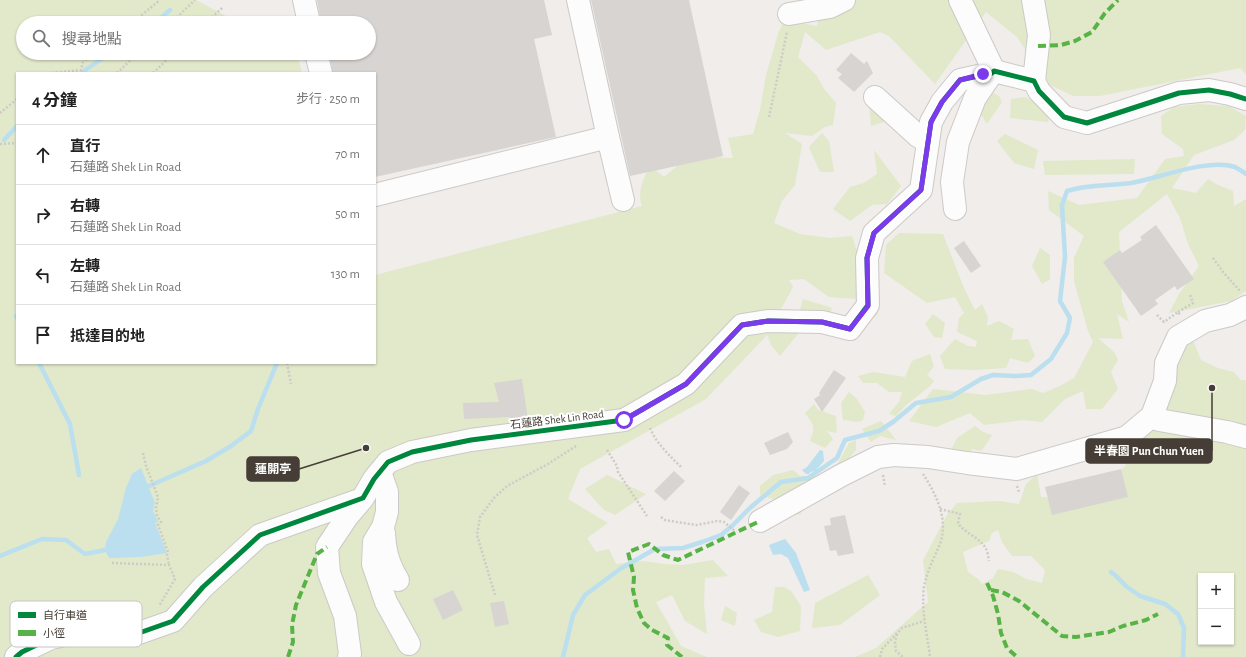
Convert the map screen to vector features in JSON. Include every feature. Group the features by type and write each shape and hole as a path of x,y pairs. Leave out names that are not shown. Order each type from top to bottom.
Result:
{"street":[{"path":"304,0 307,16"},
{"path":"578,0 623,200"},
{"path":"788,23 844,0"},
{"path":"955,209 952,182 958,142 975,98 993,72 960,0"},
{"path":"1033,0 1039,35 1034,81 1039,91 1064,117 1087,123 1179,94 1209,90 1246,99"},
{"path":"318,60 321,72"},
{"name":"石蓮路 Shek Lin Road","path":"349,657 350,654 345,616 329,573 327,547 347,517 363,498 374,479 388,462 412,452 471,440 624,420 686,384 742,325 768,321 822,322 850,329 868,306 867,258 874,233 921,190 931,122 942,102 960,80 993,72 1034,81"},
{"path":"875,97 918,136 928,142"},
{"path":"376,195 608,136"},
{"path":"760,521 842,475 878,458 894,455 928,457 967,464 1017,469 1127,437 1152,416 1165,381 1166,363 1178,337 1205,321 1230,315 1244,300"},
{"path":"1152,416 1159,420 1227,432 1246,437"},
{"path":"380,472 387,492 387,512 383,527 374,542 373,564 386,602 409,644"},
{"path":"142,632 173,621 203,588 260,535 363,498"},
{"path":"383,527 385,546 391,568 398,580"},
{"path":"16,657 32,647"}],"path":[{"path":"141,16 160,0"},
{"path":"179,16 196,0"},
{"path":"213,16 223,7"},
{"path":"769,117 788,23"},
{"path":"62,72 81,70 83,62 85,60"},
{"path":"118,72 131,60"},
{"path":"154,72 167,60"},
{"path":"0,113 16,100"},
{"path":"0,144 16,144"},
{"path":"1213,258 1244,300"},
{"path":"1156,315 1164,322 1193,303 1190,295"},
{"path":"288,364 291,384"},
{"path":"650,428 652,434 667,453 681,467"},
{"path":"495,595 477,535 480,517 494,498 508,486 548,464 582,442"},
{"path":"607,450 618,472 647,516"},
{"path":"143,453 146,466 158,497 156,508 157,516 161,522 158,525 168,552 167,555 175,579 158,609 183,609"},
{"path":"913,456 937,498 942,528 940,542 926,575 924,588 922,612 930,657"},
{"path":"940,509 960,514 958,523 961,528 971,534 986,548 989,561"},
{"path":"661,516 670,522 697,525 717,521 724,522 736,532"},
{"path":"112,563 170,565"},
{"path":"880,657 882,649 902,628 924,621"},
{"path":"897,634 895,642 896,651 903,657"}],"green space":[{"path":"0,0 196,0 226,16 16,16 16,60 299,60 302,72 16,72 16,364 376,364 376,275 642,206 640,190 650,166 664,177 688,157 733,158 728,138 753,134 760,110 766,75 778,34 784,20 817,26 823,0 1246,0 1246,74 1240,68 1100,96 1073,96 1048,84 1017,37 986,12 935,84 889,36 880,32 826,50 805,32 798,57 817,76 824,89 836,103 833,125 825,127 812,136 785,133 802,144 795,185 782,201 774,223 800,234 830,238 852,236 878,314 869,322 855,299 829,297 804,279 789,280 793,287 781,309 798,334 780,356 771,345 767,335 706,399 580,469 568,499 608,523 587,538 596,552 609,549 616,564 643,561 683,565 713,560 728,576 705,578 704,604 707,634 685,621 672,595 656,602 681,646 707,657 0,657"},
{"path":"976,84 999,96 1002,102 987,124 968,95"},
{"path":"1025,97 1050,110 1048,122 1010,118 1011,99"},
{"path":"869,104 887,121 871,126"},
{"path":"1199,104 1228,106 1246,116 1245,130 1234,140 1194,155 1172,188 1196,193 1208,179 1233,191 1234,206 1246,199 1246,291 1231,301 1169,313 1179,294 1199,266 1188,244 1180,218 1167,194 1119,232 1122,301 1129,322 1117,314 1123,339 1098,338 1115,353 1118,360 1111,372 1118,389 1102,409 1086,409 1083,391 1065,399 1042,422 1023,420 984,425 970,413 936,427 909,421 933,389 985,395 1032,389 1043,393 1074,378 1093,342 1088,331 1074,281 1074,258 1084,236 1049,210 1048,191 1079,205 1137,198 1165,159 1184,156 1183,149 1162,134 1161,116 1174,107"},
{"path":"822,133 829,141 834,172 820,172 809,147"},
{"path":"1005,134 1038,150 1034,169 1014,163 997,141"},
{"path":"874,150 901,186 887,204 872,205 850,221 833,209 850,187 864,183 877,174"},
{"path":"1135,159 1134,174 1045,175 1043,161"},
{"path":"899,233 943,234 964,288 975,310 982,304 988,317 987,326 999,321 1014,329 1011,340 1028,339 1035,356 1028,363 1010,358 1006,368 975,370 945,369 940,356 955,339 968,346 976,347 977,341 957,332 959,318 964,313 955,297 927,303 884,273 886,245"},
{"path":"1040,248 1050,255 1050,279 1042,284 1032,266"},
{"path":"803,299 832,308 824,330 799,314"},
{"path":"933,314 945,323 942,338 934,337 925,324"},
{"path":"1193,340 1201,360 1218,368 1234,372 1241,380 1246,380 1246,657 855,657 876,648 928,602 923,560 947,515 957,503 999,501 1019,504 1026,484 1037,474 1041,497 1063,498 1102,491 1126,465 1124,455 1092,456 1130,423 1147,404 1162,354","holes":["998,530 1002,542 1012,556 1031,556 1045,570 1042,583 1026,579 1013,572 998,569 993,578 982,584 968,572 963,552 989,541 992,533"]},
{"path":"930,354 934,366 927,375 934,381 906,405 896,416 889,414 899,402 902,392 889,392 877,383 863,383 858,376 874,372 905,377 912,361"},
{"path":"849,392 857,399 865,412 863,420 858,422 843,420 841,403"},
{"path":"814,404 818,410 836,416 837,433 827,431 833,439 825,448 810,441 813,426 805,413"},
{"path":"881,421 896,440 880,436 871,442 862,429"},
{"path":"975,426 983,432 992,435 981,451 972,449 968,456 978,471 971,475 954,471 952,448 957,438"},
{"path":"856,440 856,450 804,504 801,514 791,516 776,500 760,495 760,486 773,475 793,470 800,476 818,476 838,463 849,443"},
{"path":"607,475 646,494 615,515 604,510 585,489"},
{"path":"868,575 880,595 840,625 812,628 815,603"},
{"path":"775,587 784,587 791,591 801,606 800,631 778,637 761,632 754,620 772,612"},
{"path":"725,606 737,613 735,626 721,620"}],"water":[{"path":"820,450 823,451 824,461 815,471 806,474 802,470 807,467"},
{"path":"141,468 155,503 153,511 158,522 155,523 167,553 141,557 109,558 105,550 106,542 118,519 126,488 132,474"},
{"path":"785,539 796,553 810,590 804,592 788,558 781,554 773,555 769,545"}],"building":[{"path":"317,0 544,0 552,35 534,39 556,137 376,177 376,72 333,72 330,60 376,60 376,16 320,16"},
{"path":"591,0 689,0 723,156 630,176"},
{"path":"851,53 864,64 867,61 873,73 854,92 838,78 842,74 836,70"},
{"path":"1156,225 1194,279 1177,290 1175,286 1155,300 1158,304 1141,316 1103,262 1120,250 1122,253 1142,240 1140,237"},
{"path":"964,241 981,266 971,273 954,248"},
{"path":"834,370 846,378 822,412 814,399 820,395 819,393"},
{"path":"522,379 528,420 510,422 510,417 464,419 463,403 499,402 494,383"},
{"path":"788,432 793,442 787,449 770,455 764,443"},
{"path":"1121,469 1128,497 1052,515 1045,487"},
{"path":"674,471 685,481 665,501 654,491"},
{"path":"739,485 750,493 731,520 720,512"},
{"path":"845,515 854,553 838,556 836,550 830,551 824,526 831,525 830,518"},
{"path":"453,590 463,610 443,620 433,599"},
{"path":"504,601 509,624 495,627 490,603"}],"waterway":[{"path":"163,16 170,10"},
{"path":"82,72 100,60"},
{"path":"4,140 16,127"},
{"path":"563,657 573,615 585,595 620,569 655,549 683,548 721,535 781,482 808,478 837,458 845,440 879,431 893,422 916,403 951,397 981,379 993,375 1031,375 1051,359 1067,333 1070,318 1060,301 1065,257 1062,205 1067,191 1091,186 1143,181 1183,170 1211,165 1235,167 1246,174"},
{"path":"40,364 70,424 79,475"},
{"path":"149,486 206,461 231,446 251,431 258,409 277,364"},
{"path":"0,556 42,539 66,540 85,554 105,550"},
{"path":"1111,572 1127,587 1140,596 1165,604 1178,614 1184,628 1183,657"}],"marked path":[{"path":"1038,46 1061,45 1075,41 1092,32 1105,13 1118,0"},
{"path":"682,657 667,645 668,638 652,630 644,623 637,608 633,590 634,577 628,552 649,544 663,555 678,560 760,521"},
{"path":"288,657 293,642 292,625 296,605 317,554 327,547"},
{"path":"987,583 993,596 1001,633 1007,648 1017,657"},
{"path":"991,590 1002,592 1019,601 1062,636 1076,637 1109,632 1123,626 1146,620 1158,614"}],"cycle path":[{"path":"142,632 173,621 203,587 260,535 363,498 374,479 388,462 412,452 471,440 624,420 686,384 742,325 768,321 822,322 850,329 868,305 867,258 874,233 921,190 931,122 942,102 960,80 992,73 994,71 1034,81 1039,91 1064,117 1087,123 1179,93 1209,90 1246,99"},
{"path":"16,657 32,647"}],"place":[{"name":"半春園 Pun Chun Yuen","path":"1212,388"},
{"name":"蓮開亭","path":"366,448"}],"route":[{"path":"624,420 686,384 742,325 768,321 822,322 850,329 868,306 867,258 874,233 921,190 931,122 942,102 960,80 983,74"}]}
